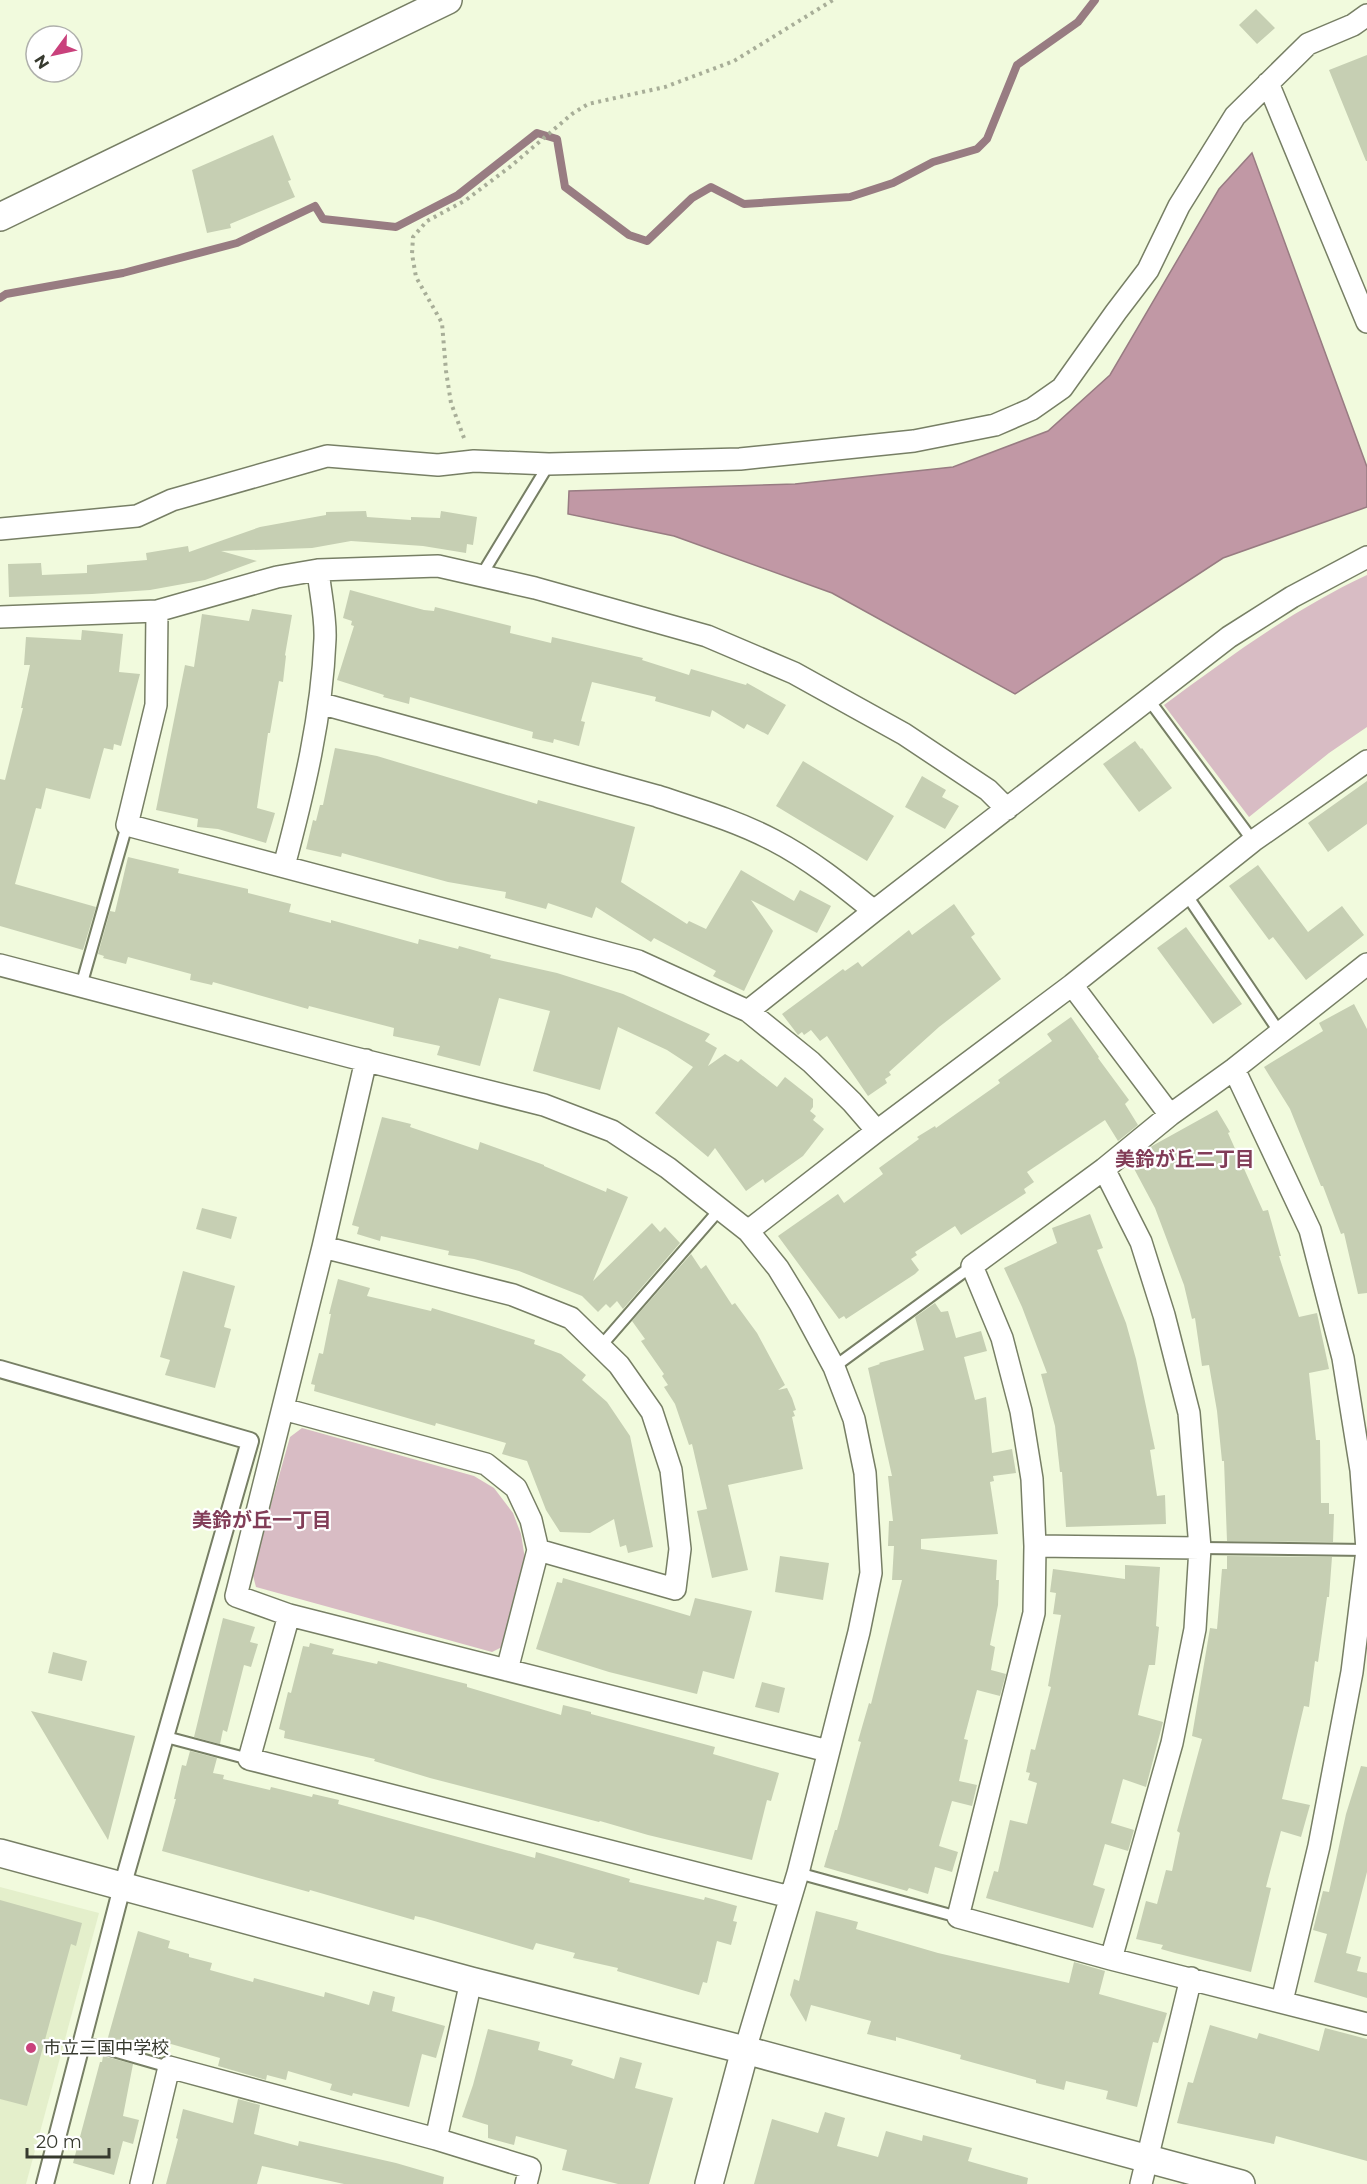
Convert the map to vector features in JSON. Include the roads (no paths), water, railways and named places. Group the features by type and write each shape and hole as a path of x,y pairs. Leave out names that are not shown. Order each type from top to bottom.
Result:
{"street":[{"path":"0,217 448,0"},
{"path":"0,529 137,516 172,500 327,456 438,465 474,461 549,464 740,459 914,441 995,425 1032,409 1062,388 1148,270 1179,206 1235,116 1308,44 1353,25 1367,15"},
{"path":"1268,83 1367,322"},
{"path":"748,1011 1229,637 1292,597 1367,557"},
{"path":"0,617 157,611 277,577 318,570 438,566 535,588 708,636 794,673 904,734 988,790 1007,809"},
{"path":"284,866 305,788 319,703 325,636 318,570"},
{"path":"157,611 156,705 127,825 638,961 748,1011 811,1062 852,1102 877,1131"},
{"path":"319,703 657,796 702,811 773,840 834,878 874,911"},
{"path":"748,1231 1072,985 1253,841 1367,761"},
{"path":"0,965 544,1105 612,1131 668,1168 748,1231 778,1268 795,1295 834,1367 854,1419 865,1473 871,1573 859,1632 798,1873 745,2050 709,2184"},
{"path":"1365,970 972,1266 1002,1338 1021,1411 1032,1479 1035,1546 1034,1613 958,1917 1111,1959 1367,2024"},
{"path":"1072,985 1170,1115"},
{"path":"366,1060 323,1247 236,1596 289,1615 828,1751"},
{"path":"1234,1069 1310,1230 1343,1358 1361,1470 1367,1550 1347,1695 1319,1846 1282,2001"},
{"path":"1104,1168 1141,1242 1164,1315 1188,1413 1200,1548 1195,1629 1172,1743 1111,1959"},
{"path":"323,1247 513,1295 571,1318 619,1365 652,1412 670,1470 680,1549 675,1589 538,1550"},
{"path":"0,1369 250,1441 122,1887 45,2184"},
{"path":"283,1409 486,1464 516,1488 531,1520 538,1550 507,1670"},
{"path":"1035,1546 1200,1548"},
{"path":"289,1615 249,1759 790,1897"},
{"path":"0,1853 471,1981 745,2050 1144,2171 1241,2184"},
{"path":"1144,2171 1191,1978"},
{"path":"435,2139 471,1981"},
{"path":"141,2184 169,2067 435,2139 530,2168 526,2184"}],"lane":[{"path":"481,576 549,464"},
{"path":"1149,700 1253,841"},
{"path":"81,986 127,825"},
{"path":"1186,894 1280,1033"},
{"path":"600,1347 720,1209"},
{"path":"834,1367 972,1266"},
{"path":"1200,1548 1367,1550"},
{"path":"166,1737 249,1759"},
{"path":"798,1873 958,1917"},
{"path":"82,2042 169,2067"}],"waterway":[{"path":"0,298 6,294 123,273 237,243 315,206 323,219 396,227 458,195 537,133 557,139 565,187 629,235 647,241 692,198 711,187 744,204 850,197 893,183 933,162 977,149 987,139 1017,65 1078,22 1095,0"}],"place":[{"name":"市立三国中学校","path":"31,2048"}],"district":[{"name":"美鈴が丘二丁目","path":"1185,1159"},
{"name":"美鈴が丘一丁目","path":"262,1520"}]}
